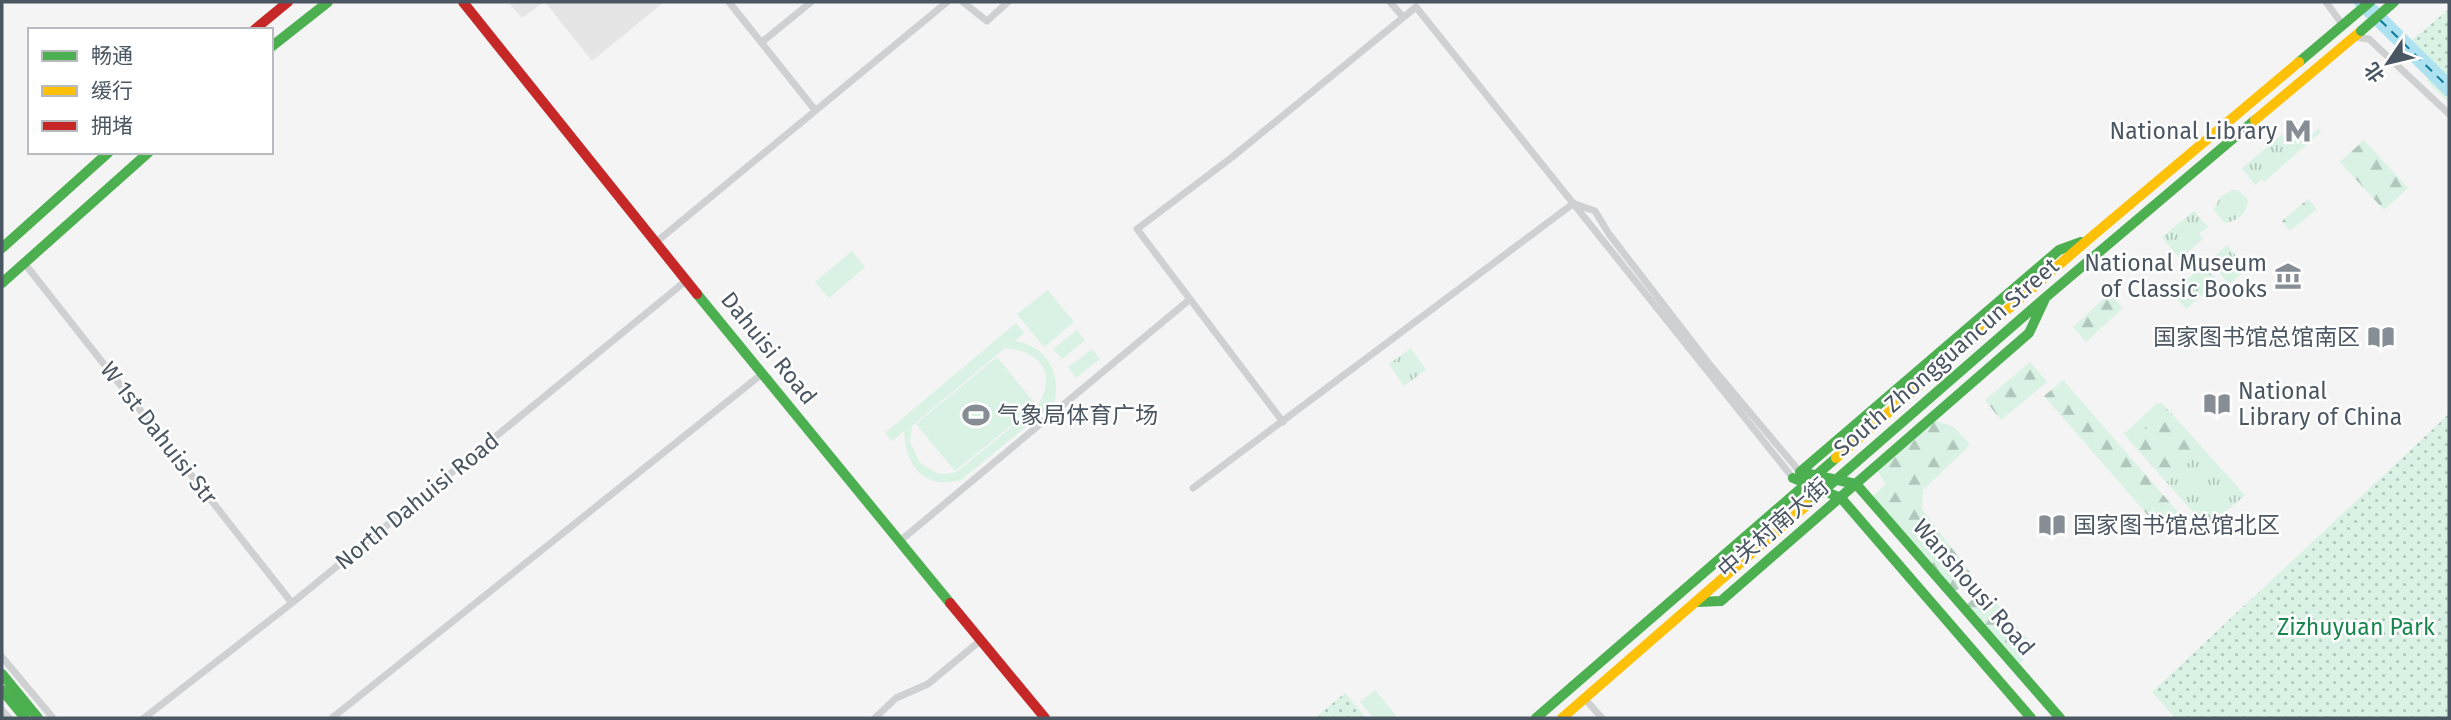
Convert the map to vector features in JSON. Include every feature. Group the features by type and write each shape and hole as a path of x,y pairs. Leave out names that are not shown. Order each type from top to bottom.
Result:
{"main road":[{"path":"256,28 288,2"},
{"path":"273,45 328,2"},
{"name":"Dahuisi Road","path":"463,2 655,243 1045,718"},
{"path":"2090,238 2370,2"},
{"name":"South Zhongguancun Street","path":"1562,718 2046,297 2394,2"},
{"path":"2,248 107,154"},
{"path":"2,284 147,154"},
{"name":"South Zhongguancun Street","path":"1536,718 2090,238"},
{"name":"中关村南大街","path":"1797,475 2059,250 2090,238"},
{"name":"中关村南大街","path":"1697,602 1721,601 1811,520 1841,498 2029,333 2046,297"},
{"path":"1963,348 1974,325"},
{"path":"1797,475 1813,480 1856,484"},
{"path":"1813,480 1824,491 1841,498 2031,718"},
{"name":"Wanshousi Road","path":"1856,484 2060,718"},
{"path":"2,674 38,718"},
{"path":"2,690 25,718"}],"street":[{"path":"729,2 816,110"},
{"path":"762,42 811,2"},
{"path":"655,243 947,2"},
{"path":"963,2 987,21 1008,2"},
{"path":"1390,2 1403,18"},
{"path":"2326,2 2347,21"},
{"path":"1283,422 1136,229 1231,158 1416,7 1797,475"},
{"path":"2358,34 2369,39 2449,114"},
{"path":"1192,488 1574,204"},
{"name":"W 1st Dahuisi Str","path":"25,264 292,603"},
{"name":"North Dahuisi Road","path":"144,718 292,603 687,280"},
{"path":"900,541 1189,300"},
{"path":"332,718 763,373"},
{"path":"875,718 896,698 928,684 981,640"},
{"path":"2,657 53,718"},
{"path":"1585,699 1602,718"},
{"path":"2,710 9,718"}],"shaded area":[{"path":"508,2 544,2 522,18"},
{"path":"545,2 664,2 592,61"}],"green space":[{"path":"2449,9 2449,103 2427,81 2439,68 2411,41"},
{"path":"2297,122 2309,136 2319,129 2321,132 2264,182 2262,179 2255,185 2242,168"},
{"path":"2364,140 2408,188 2384,210 2340,162"},
{"path":"2232,190 2238,190 2248,200 2247,205 2240,216 2224,223 2214,210 2220,197"},
{"path":"2308,199 2317,209 2290,231 2282,221"},
{"path":"2194,211 2208,227 2199,234 2203,239 2180,259 2162,237"},
{"path":"2227,245 2247,269 2229,284 2209,261"},
{"path":"852,251 865,267 829,298 815,282"},
{"path":"2203,265 2218,281 2186,309 2172,293"},
{"path":"1048,290 1074,322 1044,347 1017,314"},
{"path":"2109,294 2123,308 2086,342 2073,327"},
{"path":"1016,323 1024,333 1015,341 1044,355 1054,372 1054,404 961,480 948,482 927,478 913,465 908,455 904,431 892,441 885,433","holes":["1005,348 1035,358 1045,373 1046,382 1039,404 956,472 937,473 920,463 910,442 912,426"]},
{"path":"1077,330 1085,340 1062,359 1053,349"},
{"path":"1411,348 1426,370 1404,386 1389,364"},
{"path":"1092,349 1100,359 1076,378 1068,367"},
{"name":"气象局体育广场","path":"997,357 1036,405 955,471 916,424"},
{"path":"2030,362 2047,382 2001,420 1985,400"},
{"path":"2063,380 2178,512 2159,528 2044,396"},
{"path":"2162,403 2245,495 2207,528 2124,434 2156,404"},
{"path":"2167,410 2203,450 2167,482 2131,442"},
{"name":"Zizhuyuan Park","path":"2449,414 2449,718 2175,718 2152,692"},
{"path":"1934,420 1954,427 1970,445 1923,490 1922,509 1973,576 1954,593 1872,497 1886,484 1877,470"},
{"path":"1984,589 2033,645 2020,656 2024,660 2018,666 1965,606"},
{"path":"1375,690 1398,718 1374,718 1360,702"},
{"path":"1345,693 1366,718 1315,718"}],"waterway":[{"path":"2362,2 2449,88"}],"ferry route":[{"path":"2380,20 2449,88"}],"traffic: fast":[{"path":"273,45 328,2"},
{"path":"2299,62 2370,2"},
{"path":"2361,31 2394,2"},
{"path":"1807,505 2255,120"},
{"path":"2,248 107,154"},
{"path":"2,283 147,154"},
{"path":"2059,250 2081,242"},
{"path":"1800,472 2059,250"},
{"path":"697,294 950,603"},
{"path":"2029,333 2044,301"},
{"path":"1965,342 1974,325"},
{"path":"1697,602 1721,601 2029,333"},
{"path":"1536,718 1836,458"},
{"path":"1800,472 1856,484 2060,718"},
{"path":"1793,478 1841,498 2031,718"},
{"path":"2,674 38,718"},
{"path":"2,690 25,718"}],"traffic: slow":[{"path":"2255,120 2361,31"},
{"path":"1836,458 2299,62"},
{"path":"1562,718 1807,505"}],"traffic: jam":[{"path":"256,28 288,2"},
{"path":"463,2 697,294"},
{"path":"950,603 1045,718"}],"place":[{"name":"National Library","path":"2298,131"},
{"name":"National Museum of Classic Books","path":"2288,276"},
{"name":"国家图书馆总馆南区","path":"2381,337"},
{"name":"National Library of China","path":"2217,404"},
{"name":"气象局体育广场","path":"976,415"},
{"name":"国家图书馆总馆北区","path":"2052,525"}]}
